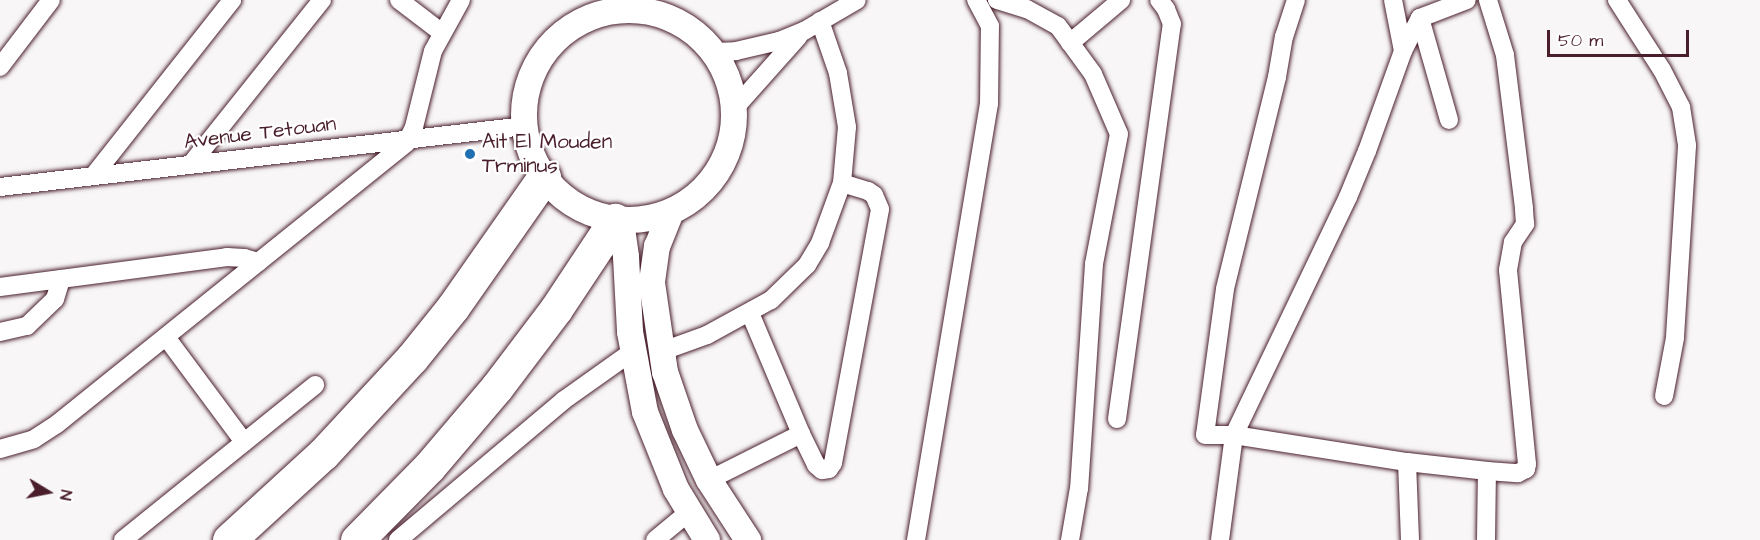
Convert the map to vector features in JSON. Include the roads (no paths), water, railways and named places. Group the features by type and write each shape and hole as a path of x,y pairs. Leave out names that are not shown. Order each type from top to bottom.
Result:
{"highway":[{"path":"229,540 323,454 411,358 453,307 544,177"},
{"path":"357,540 429,467 497,387 556,309 618,220"}],"street":[{"path":"0,67 51,0"},
{"path":"94,175 232,0"},
{"path":"191,164 322,0"},
{"path":"399,0 441,32"},
{"path":"0,449 21,445 46,432 409,139 426,70 441,32 461,0"},
{"path":"713,52 758,48 804,31 857,0"},
{"path":"916,540 988,104 990,26 976,0"},
{"path":"997,0 1027,9 1058,26 1093,74 1119,134 1094,264 1079,478 1070,540"},
{"path":"1070,43 1121,0"},
{"path":"1116,419 1172,24 1166,9 1159,0"},
{"path":"1296,0 1284,36 1277,77 1225,289 1205,435 1234,435 1407,462 1518,473 1523,472 1527,464 1508,270 1513,242 1525,224 1524,208 1505,55 1488,0"},
{"path":"1393,0 1402,51"},
{"path":"1220,540 1234,435 1348,197 1402,51 1420,18 1467,0"},
{"path":"1617,0 1662,70 1681,107 1687,146 1675,338 1664,396"},
{"path":"647,6 686,26 713,52 727,80 733,110 731,136 724,160 711,181 693,199 671,212 638,221 618,220 594,215 574,206 544,177 534,161 525,126 528,85 535,66 546,49 579,11 647,6"},
{"path":"1420,18 1449,120"},
{"path":"660,352 707,335 771,300 807,265 829,224 842,183 847,146 843,100 830,47 820,21"},
{"path":"733,110 804,31"},
{"name":"Avenue Tetouan","path":"0,187 525,126"},
{"path":"750,313 816,465 822,470 829,469 833,463 880,209 874,195 868,190 842,183"},
{"path":"671,212 657,246 652,283 660,352 677,411 710,480 748,540"},
{"path":"618,220 626,257 633,351 645,412 655,440 689,512 707,540"},
{"path":"0,287 227,258 243,258 258,262"},
{"path":"0,332 27,326 55,299 61,279"},
{"path":"166,337 244,442"},
{"path":"398,540 564,400 633,351"},
{"path":"123,540 315,385"},
{"path":"710,480 801,434"},
{"path":"1407,462 1410,540"},
{"path":"1486,540 1487,471"},
{"path":"655,540 689,512"}],"place":[{"name":"Ait El Mouden Trminus","path":"470,154"}]}
